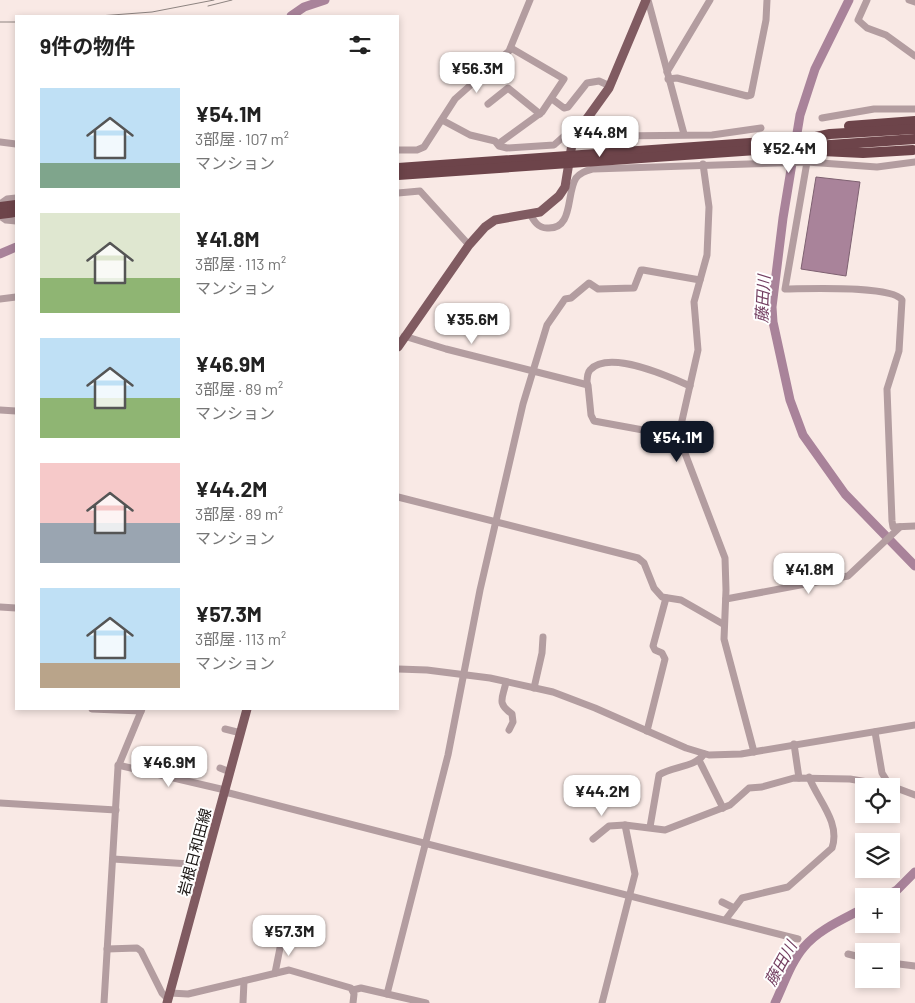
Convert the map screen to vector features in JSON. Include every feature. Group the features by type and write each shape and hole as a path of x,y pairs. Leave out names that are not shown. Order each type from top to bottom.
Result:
{"highway":[{"path":"805,149 822,129 915,120"},
{"path":"805,149 830,134 915,129"},
{"path":"751,147 805,149 915,139"},
{"path":"399,175 751,147 863,153 914,150"},
{"path":"399,168 570,160"},
{"path":"0,206 15,205"},
{"path":"0,215 15,212"}],"main road":[{"path":"399,345 469,245 489,224 507,218 530,214 548,207 559,196 565,186 573,138 610,86 647,0"},
{"name":"岩根日和田線","path":"168,998 247,710"}],"street":[{"path":"647,0 684,134"},
{"path":"668,76 710,0"},
{"path":"668,76 747,96 752,95 766,20 767,0"},
{"path":"867,0 858,20 867,28 886,35 915,56"},
{"path":"909,0 915,2"},
{"path":"399,150 420,150 456,99 511,48 531,1"},
{"path":"498,144 540,114 562,86 563,77 511,48"},
{"path":"552,99 564,108 568,107 587,83 599,82 610,86"},
{"path":"488,104 508,88 540,114"},
{"path":"822,118 859,110 915,108"},
{"path":"856,121 859,110"},
{"path":"442,120 464,133 495,141 499,146 507,148 554,145 572,129 583,123 612,136 712,135 762,128"},
{"path":"0,142 15,144"},
{"path":"530,214 536,224 544,228 559,226 566,215 574,181 583,172 703,164 777,149"},
{"path":"915,162 889,166 860,166 830,162 805,149 785,289 838,289 893,294 899,296 904,304 900,351 887,389 893,525 900,527 915,526"},
{"path":"860,155 860,166"},
{"path":"703,164 709,207 707,255 694,302 698,350 681,434 685,453 723,550 726,567 726,599 723,624 726,653 754,752"},
{"path":"399,193 420,192 469,245"},
{"path":"0,206 8,199 15,198"},
{"path":"0,215 6,220 15,221"},
{"path":"387,994 426,844 464,675 495,522 523,404 551,316 565,298 571,298 589,283 598,289 634,288 641,270 700,280"},
{"path":"0,299 15,297"},
{"path":"404,336 587,384"},
{"path":"681,434 676,432 675,441 643,430 594,421 591,415 587,384 588,373 592,368 603,365 624,364 644,367 690,386"},
{"path":"0,410 15,411"},
{"path":"399,497 638,558 644,563 647,574 658,593 666,598 681,600 723,624"},
{"path":"726,599 844,577 854,571 900,527"},
{"path":"647,730 665,659 662,653 655,650 653,646 666,598"},
{"path":"0,607 15,608"},
{"path":"534,688 542,654 543,637"},
{"path":"399,669 427,670 464,675 534,688 588,705 647,730 702,757 723,808"},
{"path":"506,682 501,704 503,708 512,714 513,722 509,730"},
{"path":"104,1003 118,765 141,710"},
{"path":"650,827 659,774 702,757 731,756 915,725"},
{"path":"225,730 241,733"},
{"path":"875,732 882,773 885,778"},
{"path":"794,744 799,778"},
{"path":"118,765 630,894 798,939"},
{"path":"220,768 230,772"},
{"path":"726,919 746,896 777,891 788,887 832,848 834,840 829,817 809,777"},
{"path":"593,839 610,826 625,825 665,830 733,803 749,788 809,777 855,780"},
{"path":"900,789 915,795"},
{"path":"0,803 116,810"},
{"path":"602,1003 636,868 625,825"},
{"path":"113,859 205,865"},
{"path":"722,902 734,908"},
{"path":"275,973 281,943 288,931"},
{"path":"107,949 137,948 142,951 160,990 168,998 275,973 297,971 353,990 361,988 426,1003"},
{"path":"848,954 855,956"},
{"path":"900,964 915,966"},
{"path":"243,1003 244,981"},
{"path":"353,990 353,1003"}],"shaded area":[{"path":"816,177 860,182 846,276 801,269"}],"waterway":[{"path":"292,15 304,7 325,0"},
{"name":"藤田川","path":"849,0 815,69 800,115 783,218 772,307 773,322 790,400 803,435 845,494 915,566"},
{"path":"0,254 15,247"},
{"name":"藤田川","path":"899,888 915,872"},
{"name":"藤田川","path":"775,1003 791,966 804,947 824,930 855,912"}],"railway":[{"path":"112,15 152,12 214,0"},
{"path":"208,6 232,0"},
{"path":"0,22 15,22"}]}
